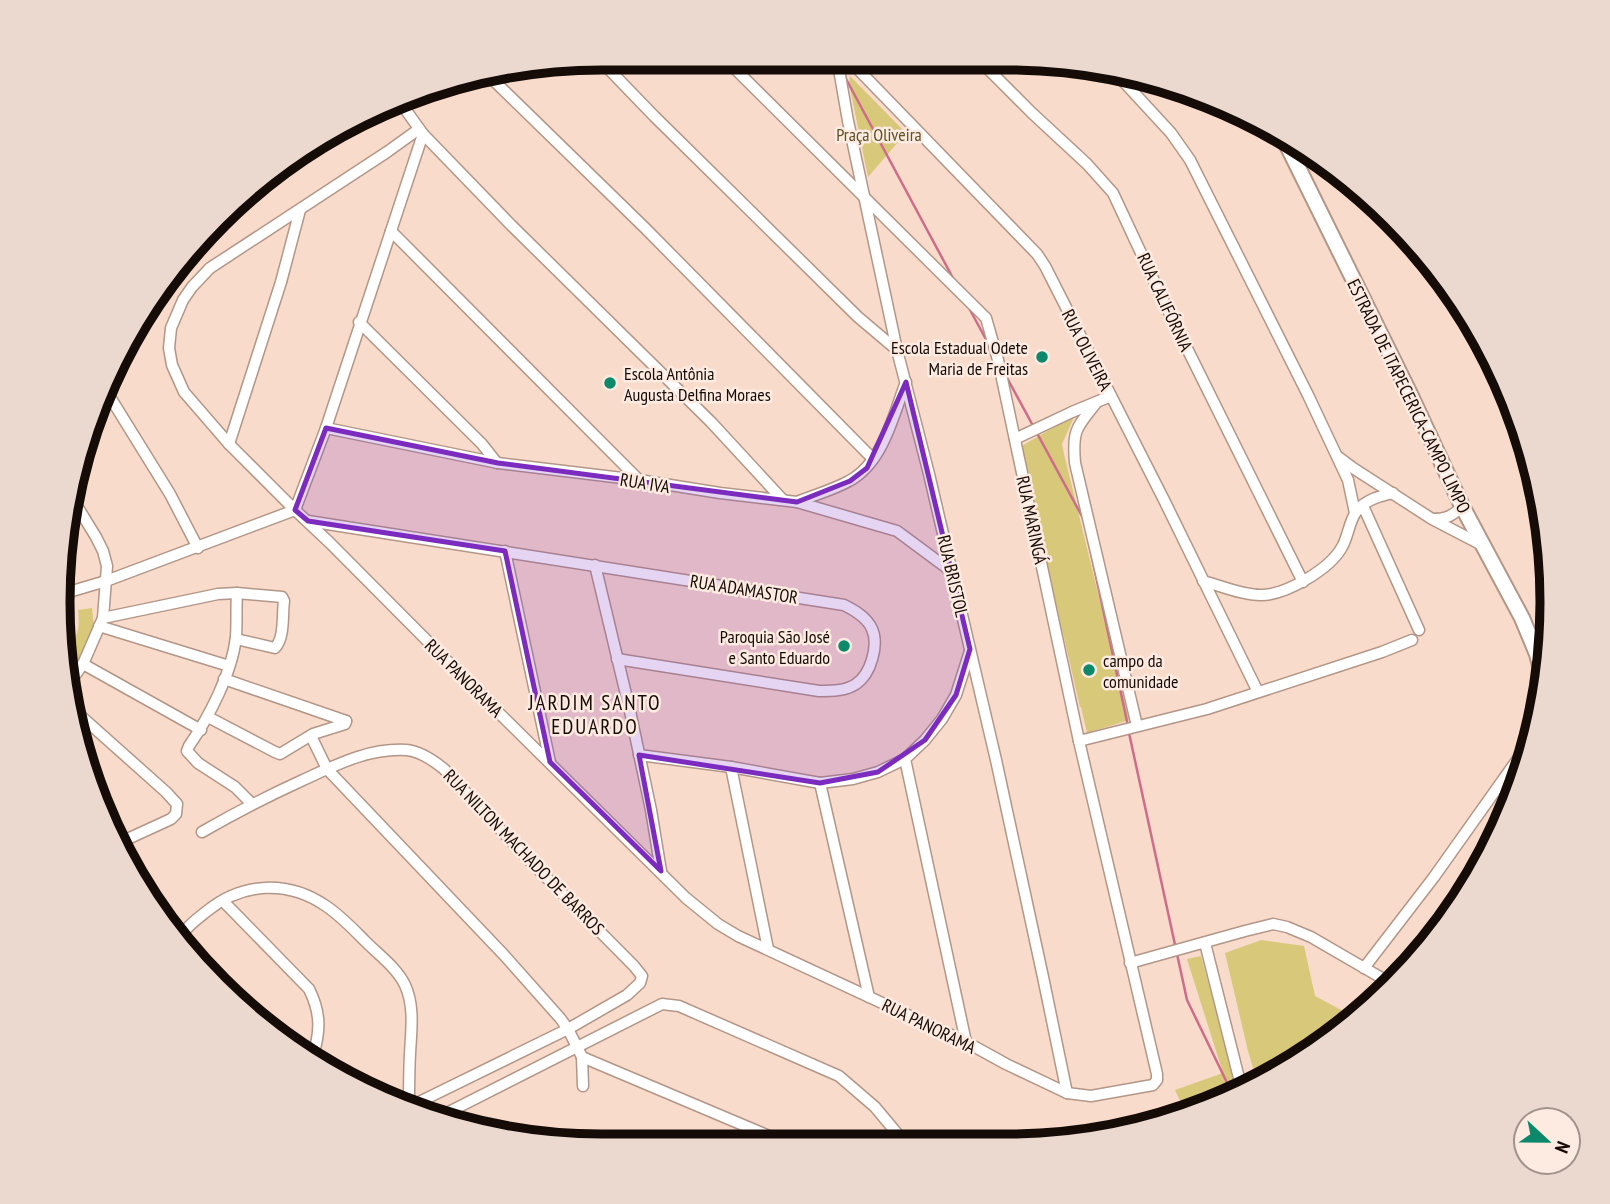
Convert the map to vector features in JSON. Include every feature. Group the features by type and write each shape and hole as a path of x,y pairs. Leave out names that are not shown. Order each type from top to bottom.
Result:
{"main road":[{"name":"ESTRADA DE ITAPECERICA-CAMPO LIMPO","path":"1290,151 1537,654"}],"street":[{"path":"610,70 858,317 897,350"},
{"name":"RUA MARINGÁ","path":"736,70 986,318 993,337 1079,741 1157,1074 1156,1083"},
{"name":"RUA BRISTOL","path":"839,70 897,350 970,649 1067,1093"},
{"name":"RUA OLIVEIRA","path":"858,70 1037,254 1258,692"},
{"name":"RUA CALIFÓRNIA","path":"989,70 1087,164 1113,193 1203,383 1303,582"},
{"path":"494,81 645,228 873,459"},
{"path":"1125,83 1171,133 1190,160 1296,370 1359,509 1419,630"},
{"path":"404,108 421,131 511,225 711,422 782,499"},
{"path":"70,592 198,548 295,510 326,428 421,131"},
{"name":"RUA PANORAMA","path":"421,131 210,268 192,286 171,328 169,348 172,365 184,392 229,444 572,786 686,898 718,924 1067,1093 1091,1096 1156,1083"},
{"path":"229,444 281,282 300,210"},
{"path":"391,231 639,480"},
{"path":"359,322 498,463"},
{"path":"797,502 850,481 867,468 885,437 906,382"},
{"path":"1015,439 1111,396"},
{"path":"110,397 170,494 198,548"},
{"path":"1097,401 1075,433 1075,463 1137,726"},
{"name":"RUA IVA","path":"326,428 498,463 797,502 897,531 951,571"},
{"path":"1336,455 1432,519 1483,545"},
{"path":"1203,582 1248,594 1263,595 1303,582 1330,562 1342,548 1359,509 1371,500 1393,493"},
{"path":"1432,519 1445,519 1462,506"},
{"path":"76,674 83,664 101,622 107,566 103,551 79,508"},
{"name":"RUA ADAMASTOR","path":"308,521 844,605 856,611 873,630 875,647 865,674 857,684 847,688 819,691 617,659"},
{"path":"505,551 550,762"},
{"path":"595,565 630,711 661,871"},
{"path":"237,593 236,639 229,666 208,717 188,753 198,763 235,787 252,804"},
{"path":"101,622 218,594 282,597 281,638 275,648 236,639"},
{"path":"101,622 229,666"},
{"path":"1528,634 1539,637"},
{"path":"1079,741 1207,709 1412,640"},
{"path":"639,755 731,766 820,783 853,779 878,772 905,759 943,719 956,695 970,649"},
{"path":"83,664 201,730"},
{"path":"208,717 280,754 311,736 345,724 346,721 224,679"},
{"path":"83,718 177,804 176,814 171,819 126,840"},
{"path":"311,736 327,769 504,955 568,1029 582,1057 583,1086"},
{"name":"RUA NILTON MACHADO DE BARROS","path":"202,832 252,804 354,757 379,751 409,750 434,760 642,976 640,983 626,995 568,1029"},
{"path":"905,759 966,1042"},
{"path":"1364,968 1434,877 1515,763"},
{"path":"731,766 768,949"},
{"path":"820,783 869,997"},
{"path":"185,932 223,901 262,887 295,891 324,904 401,978 408,994 412,1014 408,1098"},
{"path":"223,901 309,989 319,1022 314,1049"},
{"path":"1130,963 1273,924 1297,930 1383,979"},
{"path":"1205,943 1240,1081"},
{"path":"449,1112 662,1004 679,1006 839,1076 875,1108 897,1134"},
{"path":"420,1102 568,1029"},
{"path":"582,1057 764,1134"}],"highlighted area":[{"path":"906,382 970,649 956,695 925,740 878,772 820,783 639,755 661,871 550,762 505,551 308,521 295,510 326,428 498,463 797,502 850,481 867,468"}],"green space":[{"name":"Praça Oliveira","path":"850,76 906,133 868,177 849,83"},
{"path":"1075,415 1062,444 1129,720 1087,733 1020,447"},
{"path":"92,608 94,626 84,654 75,667 72,646 79,624 78,610"},
{"path":"1261,940 1304,946 1315,996 1346,1013 1304,1044 1255,1073 1225,953"},
{"path":"1201,956 1235,1083 1182,1105 1175,1090 1223,1073 1187,959"}],"waterway":[{"path":"845,77 954,280"},
{"path":"969,308 989,345"},
{"path":"1006,376 1084,520 1128,726"},
{"path":"1129,733 1187,1000 1229,1086"}],"place":[{"name":"Escola Estadual Odete Maria de Freitas","path":"1042,357"},
{"name":"Escola Antônia Augusta Delfina Moraes","path":"610,383"},
{"name":"Paroquia São José e Santo Eduardo","path":"844,646"},
{"name":"campo da comunidade","path":"1089,670"}],"district":[{"name":"JARDIM SANTO EDUARDO","path":"595,714"}]}
